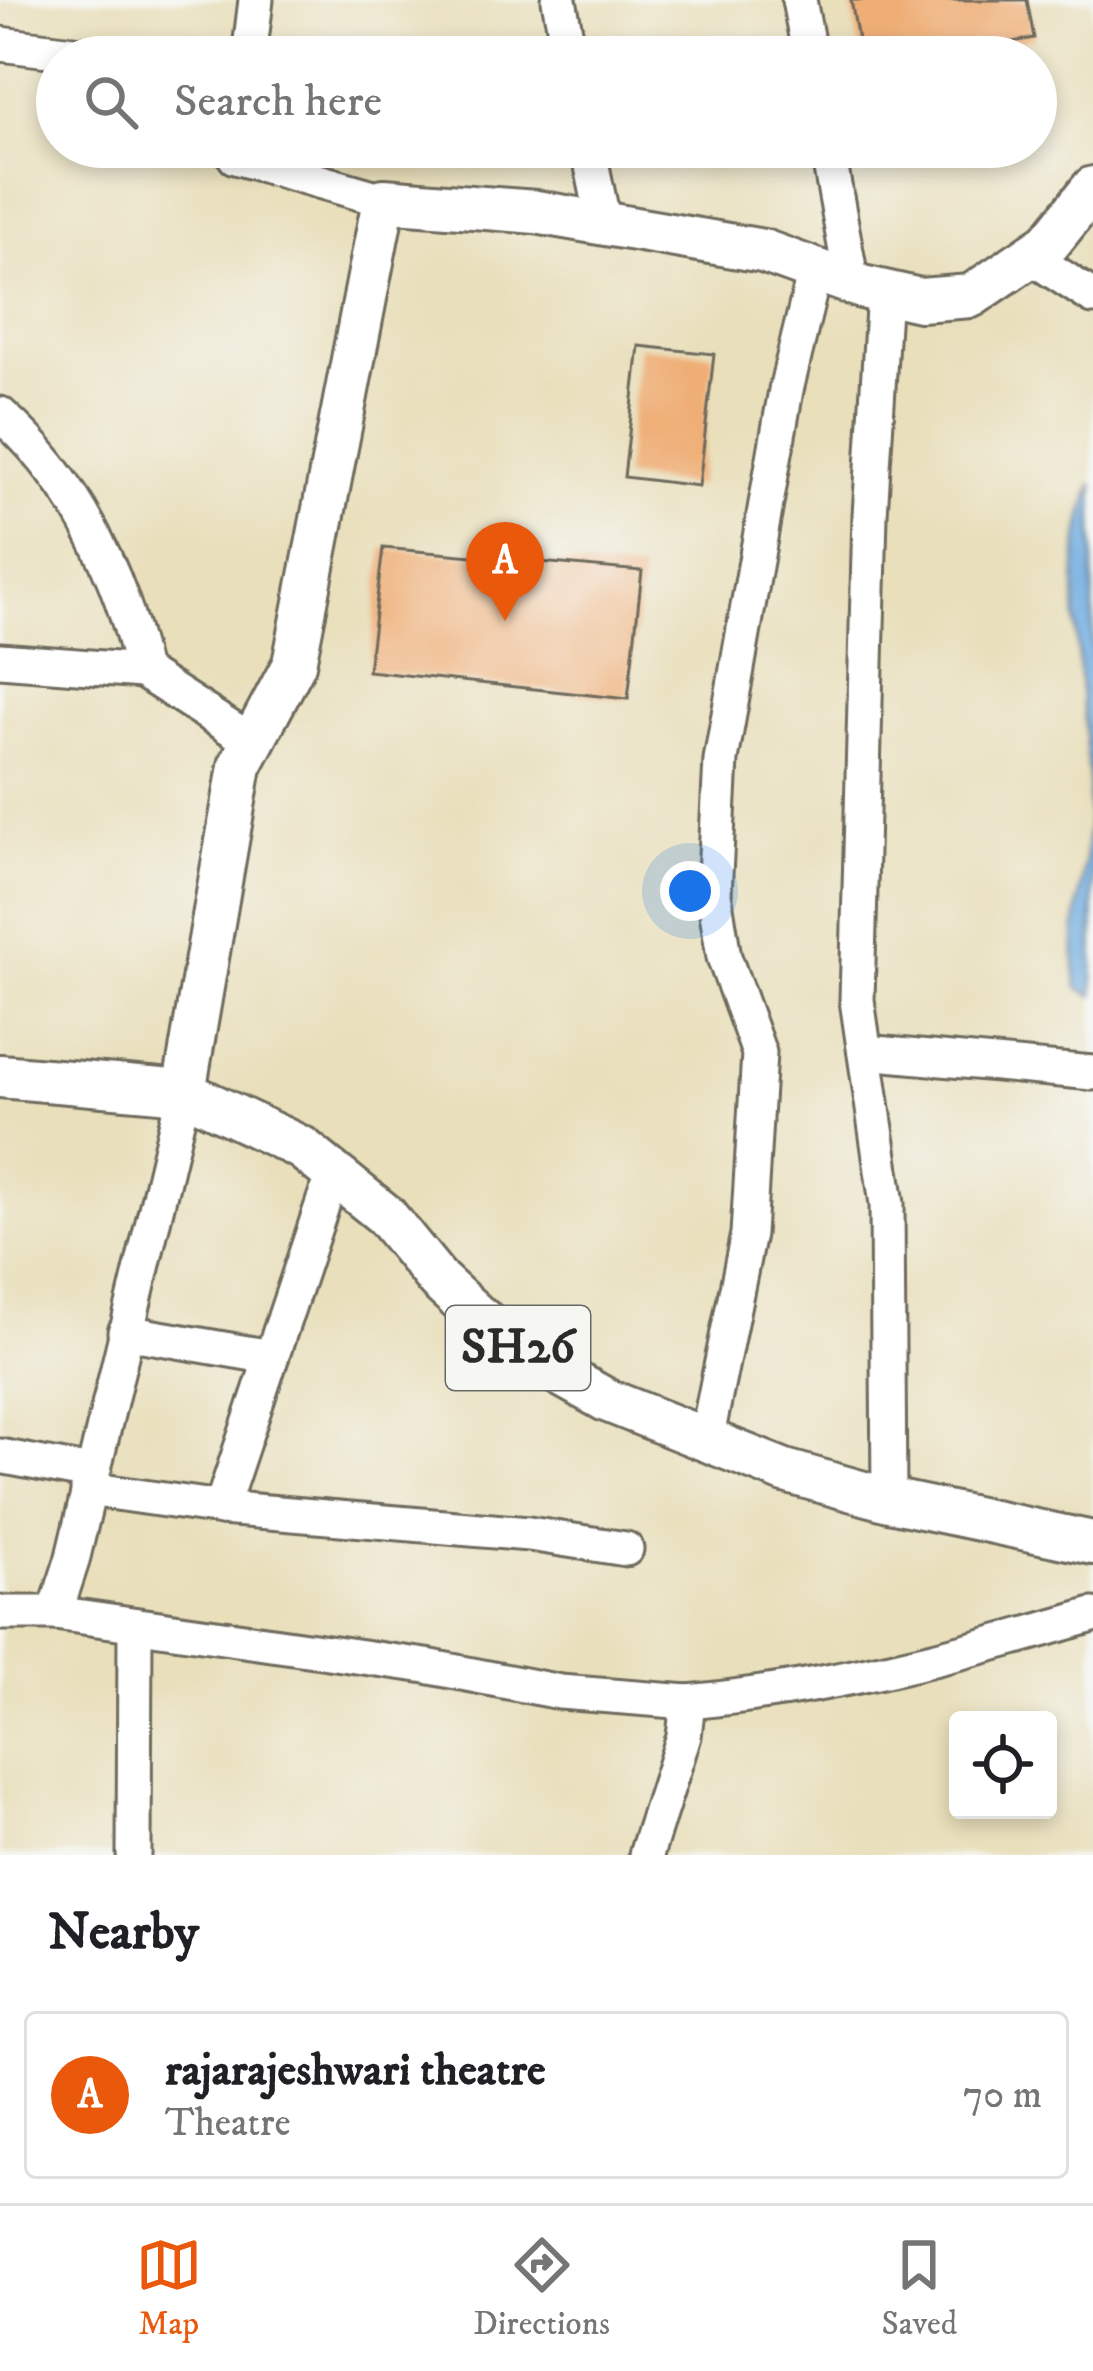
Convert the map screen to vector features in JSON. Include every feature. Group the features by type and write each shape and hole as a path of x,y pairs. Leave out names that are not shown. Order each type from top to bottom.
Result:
{"main road":[{"path":"184,1092 240,766 294,664 384,200 604,224 763,251 920,300 971,296 1049,242 1093,188"},
{"name":"SH26","path":"0,1076 184,1092 302,1148 385,1215 439,1280 533,1360 606,1400 707,1436 785,1471 889,1500 1093,1543"}],"street":[{"path":"252,36 256,0"},
{"path":"559,0 566,36"},
{"path":"799,0 806,36"},
{"path":"0,44 36,48"},
{"path":"273,168 384,200"},
{"path":"592,168 604,224"},
{"path":"831,168 851,282 870,515 856,1000 887,1204 889,1500"},
{"path":"1028,255 1093,297"},
{"path":"707,1436 748,1234 759,1053 724,957 714,894 721,760 786,390 851,282"},
{"path":"0,414 50,461 62,481 129,614 142,671"},
{"path":"0,660 142,671 252,742"},
{"path":"866,1052 1093,1073"},
{"path":"55,1613 184,1092"},
{"path":"221,1508 333,1173"},
{"path":"124,1332 271,1357"},
{"path":"0,1456 89,1481 221,1508 529,1534 626,1549"},
{"path":"0,1613 55,1613 287,1644 560,1692 688,1702 789,1690 912,1667 1093,1615"},
{"path":"134,1855 135,1627"},
{"path":"646,1855 684,1736 688,1702"}],"water":[{"path":"1093,483 1093,996 1078,988 1075,967 1089,814 1075,605 1082,522"}],"building":[{"path":"851,0 1027,0 1034,36 857,36"},
{"path":"639,346 714,354 699,486 624,477"},
{"path":"383,548 642,571 628,699 368,671"}],"place":[{"name":"rajarajeshwari theatre","path":"505,621"}]}
